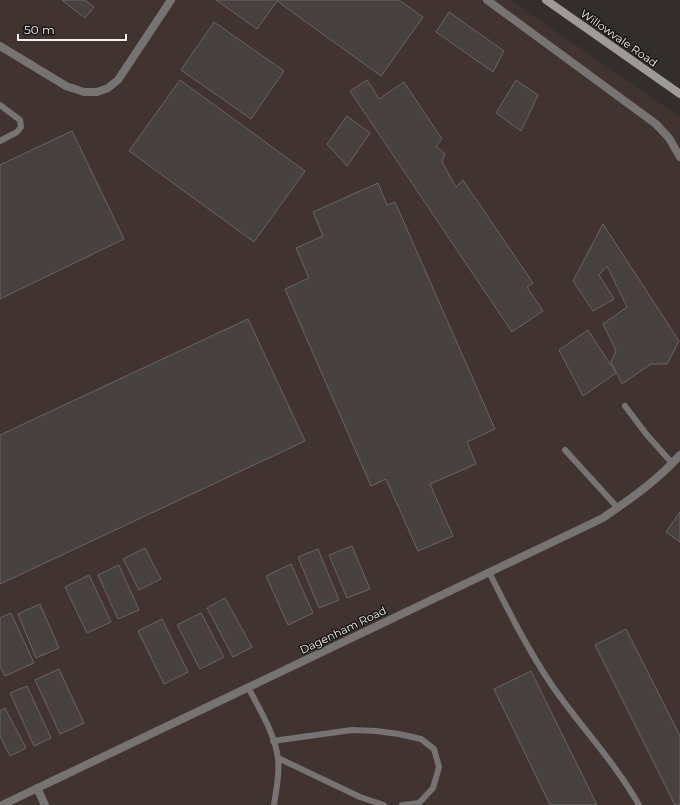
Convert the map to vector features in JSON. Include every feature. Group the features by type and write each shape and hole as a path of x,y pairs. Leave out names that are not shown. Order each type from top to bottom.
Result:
{"main road":[{"name":"Willowvale Road","path":"546,0 680,94"}],"street":[{"path":"0,46 66,86 84,92 97,92 108,88 118,80 171,0"},
{"path":"488,0 656,124 669,138 680,157"},
{"name":"Dagenham Road","path":"2,805 603,518 644,489 680,455"},
{"path":"37,788 45,805"}],"lane":[{"path":"0,105 20,120 21,127 17,132 0,140"},
{"path":"625,406 672,464"},
{"path":"565,450 618,508"},
{"path":"489,572 527,646 552,685 633,794 639,805"},
{"path":"248,687 268,727 278,758 278,779 274,805"},
{"path":"274,742 352,730 376,731 421,739 434,749 440,767 433,788 419,803 402,805"},
{"path":"278,758 360,798 384,805"}],"shaded area":[{"path":"0,0 510,0 680,117 680,805 0,805"}],"building":[{"path":"62,0 85,0 94,7 85,18"},
{"path":"216,0 399,0 423,17 381,76 277,1 257,29"},
{"path":"449,12 504,51 493,72 436,32"},
{"path":"214,22 284,71 251,119 181,70"},
{"path":"180,80 305,171 254,242 129,151"},
{"path":"367,80 379,99 404,82 442,139 436,146 445,154 442,162 456,187 463,180 533,283 527,287 543,311 512,332 350,91"},
{"path":"516,80 538,95 521,131 496,113"},
{"path":"347,116 370,133 347,166 327,144"},
{"path":"72,131 124,239 0,299 0,165"},
{"path":"378,183 387,205 395,202 495,429 467,442 476,464 430,484 453,536 418,551 386,479 371,486 285,289 309,278 296,248 323,236 313,212"},
{"path":"603,224 679,341 667,364 651,364 622,384 611,362 616,351 603,324 627,307 607,266 599,275 614,299 593,311 573,281"},
{"path":"248,319 305,441 0,584 0,435"},
{"path":"588,330 616,373 583,396 559,350"},
{"path":"680,512 680,542 666,532"},
{"path":"352,546 370,589 347,598 329,555"},
{"path":"145,548 161,579 139,590 123,559"},
{"path":"318,549 339,600 319,608 298,557"},
{"path":"291,564 313,613 288,625 266,576"},
{"path":"119,565 139,610 118,619 98,575"},
{"path":"89,575 111,622 87,633 65,587"},
{"path":"225,598 252,647 233,657 207,608"},
{"path":"40,604 59,648 36,658 18,614"},
{"path":"11,613 34,663 5,676 0,666 0,618"},
{"path":"201,613 224,657 200,669 177,625"},
{"path":"162,619 188,672 164,684 138,631"},
{"path":"626,629 680,736 680,805 675,805 595,645"},
{"path":"59,669 84,723 60,734 35,680"},
{"path":"531,671 597,805 550,805 494,689"},
{"path":"27,686 51,738 34,746 10,693"},
{"path":"5,708 26,748 10,756 0,736 0,711"}]}
